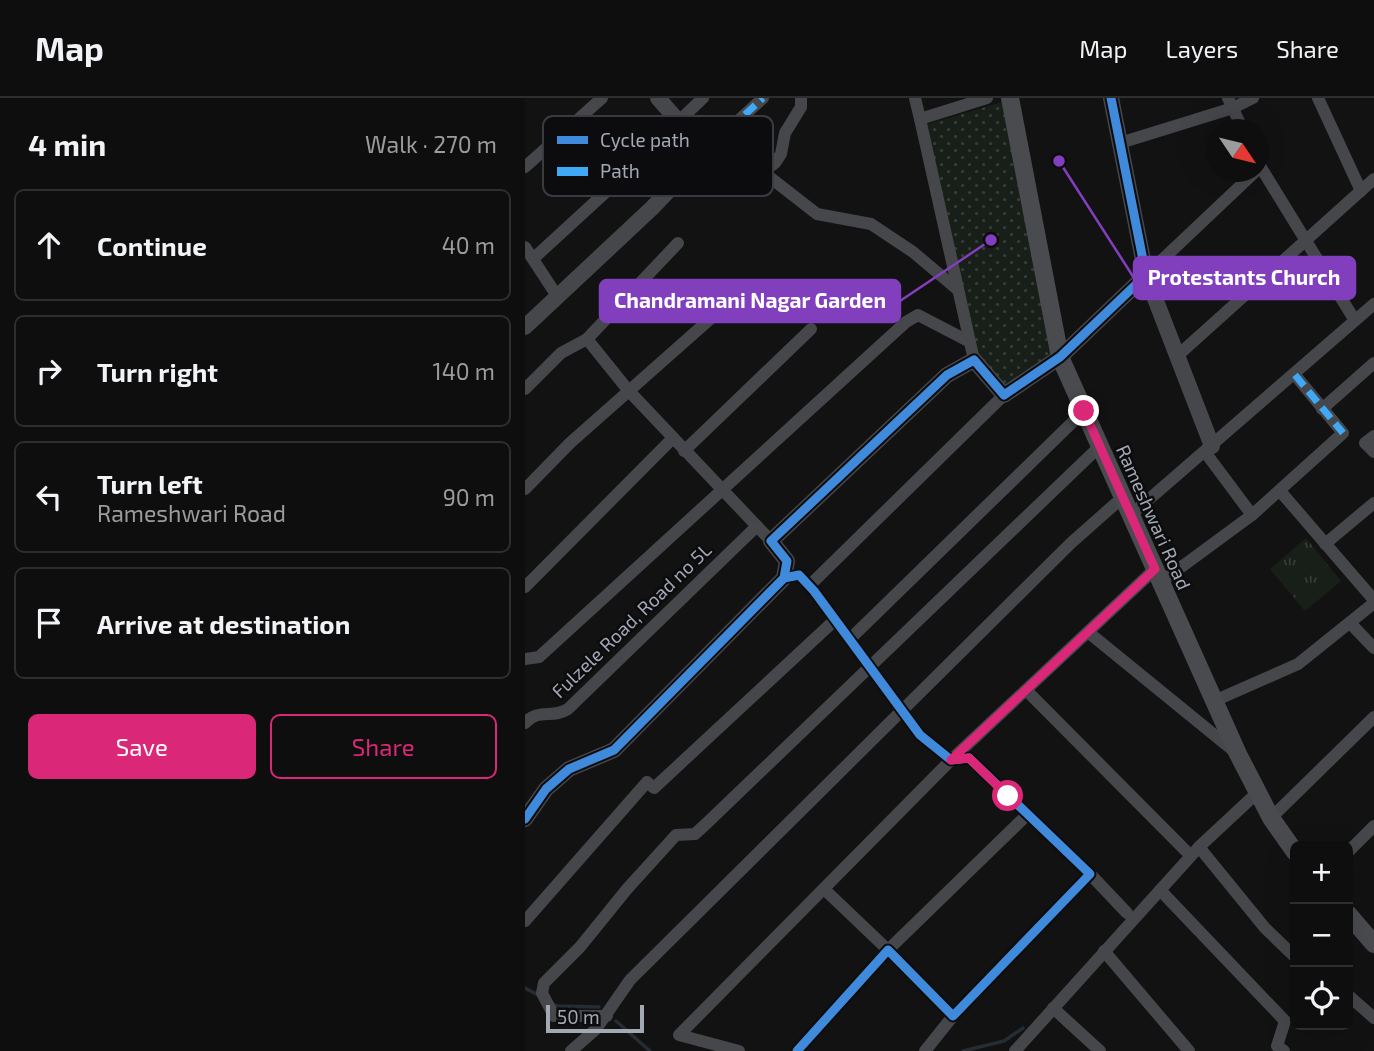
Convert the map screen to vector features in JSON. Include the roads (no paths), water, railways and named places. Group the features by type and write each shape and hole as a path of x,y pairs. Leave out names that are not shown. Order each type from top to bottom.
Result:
{"main road":[{"name":"Rameshwari Road","path":"1010,98 1060,356 1238,754 1271,818 1290,845"},
{"path":"1353,920 1374,944"}],"street":[{"path":"582,116 602,98"},
{"path":"658,98 674,116"},
{"path":"686,116 703,98"},
{"path":"740,116 762,98"},
{"path":"773,164 781,154 785,133 801,107 801,98"},
{"path":"915,98 974,360 1005,395"},
{"path":"920,119 986,98"},
{"path":"1111,98 1146,275 1208,449 1252,515"},
{"path":"1120,143 1230,103 1253,98"},
{"path":"1318,98 1361,191"},
{"path":"1230,103 1238,119"},
{"path":"525,167 543,151"},
{"path":"1176,357 1374,179"},
{"path":"773,180 817,214 870,224 913,251 958,290"},
{"path":"809,586 1005,395 1060,356 1242,182"},
{"path":"1267,182 1354,319"},
{"path":"534,258 601,196"},
{"path":"525,327 663,196"},
{"path":"525,389 561,353 587,339 678,243"},
{"path":"525,247 558,296"},
{"path":"525,489 628,390 744,289"},
{"path":"1132,514 1374,304"},
{"path":"525,659 540,657 720,490 918,315 970,342"},
{"path":"684,452 811,329"},
{"path":"587,339 595,353 672,439 771,541 787,561 785,578"},
{"path":"771,541 947,375 974,360"},
{"path":"1322,409 1374,363"},
{"path":"739,1051 679,1035 951,760 1088,632 1158,576 1252,515 1343,433 1295,375"},
{"path":"850,639 1084,411"},
{"path":"1374,436 1365,443 1374,452"},
{"path":"525,587 672,439"},
{"path":"607,1016 554,1016 542,993 544,983 580,947 627,889 677,835 695,834 1100,447"},
{"path":"1214,701 1298,664 1351,624 1374,601 1280,491"},
{"path":"571,1051 607,1016 630,979 1071,543 1123,498"},
{"path":"1325,544 1374,503"},
{"name":"Fulzele Road, Road no 5L","path":"525,723 530,717 544,712 561,714 568,709 757,526"},
{"path":"525,819 546,789 569,769 614,750 785,578 799,575 870,665 920,735 951,760 969,758 1127,913"},
{"path":"525,921 647,782 654,788 835,620"},
{"path":"1351,624 1374,648"},
{"path":"1088,632 1238,754"},
{"path":"1026,690 1192,849 1290,952"},
{"path":"1271,818 1374,717"},
{"path":"1013,1051 1160,890 1192,849 1258,792"},
{"path":"797,1051 888,950 1028,814"},
{"path":"1353,847 1374,826"},
{"path":"925,1051 953,1016 1090,874"},
{"path":"824,889 953,1016"},
{"path":"1160,890 1286,1021 1277,1046 1284,1051"},
{"path":"1104,951 1189,1051"},
{"path":"1353,999 1374,1018"},
{"path":"1053,1007 1100,1051"}],"waterway":[{"path":"525,988 538,995"},
{"path":"551,1003 557,1006 599,1007"},
{"path":"616,1021 650,1051"},
{"path":"963,1051 1004,1041 1023,1028"}],"place":[{"name":"Protestants Church","path":"1059,161"},
{"name":"Chandramani Nagar Garden","path":"991,240"}]}
